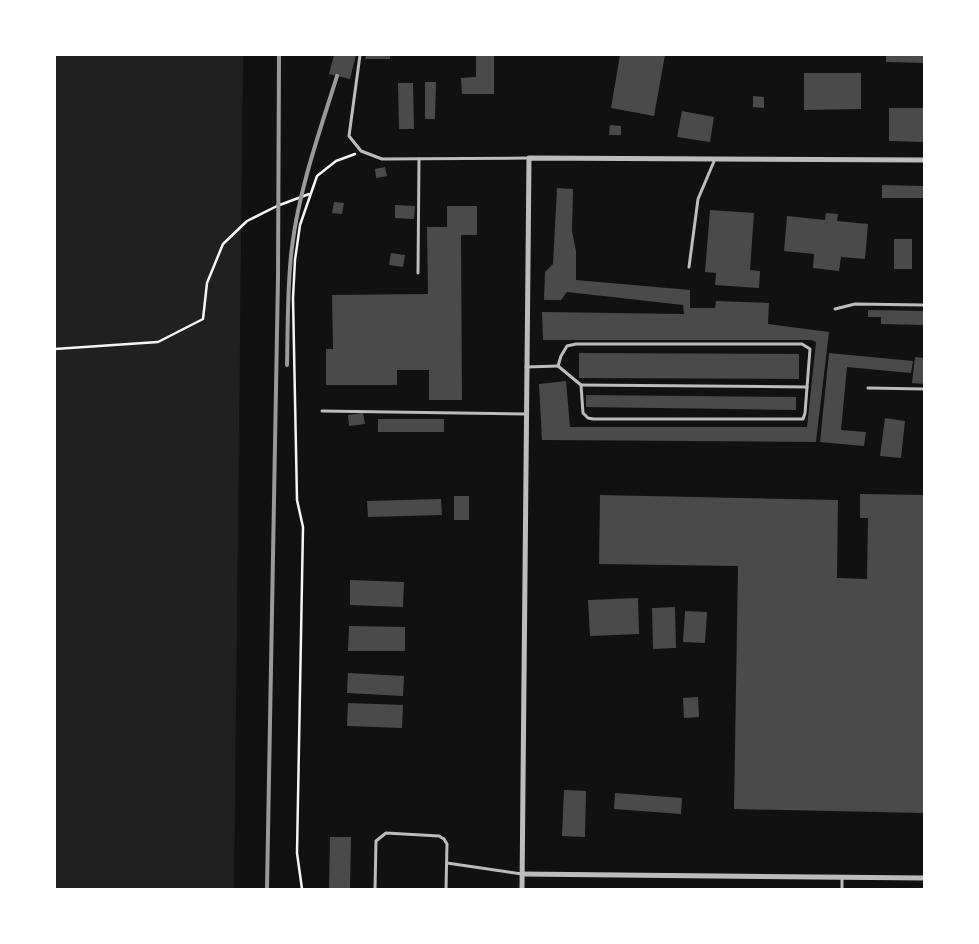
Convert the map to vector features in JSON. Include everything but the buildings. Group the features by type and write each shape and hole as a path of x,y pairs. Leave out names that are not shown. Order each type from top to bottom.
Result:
{"street":[{"path":"522,889 529,158 924,160"},
{"path":"522,874 924,878"}],"lane":[{"path":"360,55 348,136 361,151 382,159 529,158"},
{"path":"418,273 419,159"},
{"path":"689,267 698,199 715,159"},
{"path":"835,310 855,304 924,305"},
{"path":"558,366 567,346 576,344 802,344 810,349 805,413 803,419 798,420 593,419 588,418 582,413 581,386"},
{"path":"526,367 558,366 581,386 807,387"},
{"path":"868,388 924,389"},
{"path":"322,411 526,414"},
{"path":"375,889 376,841 386,832 439,836 444,839 447,844 446,889"},
{"path":"447,863 522,874"},
{"path":"842,877 842,889"}],"path":[{"path":"302,889 297,853 303,527 296,500 293,298 300,225 317,176 336,161 361,151"},
{"path":"55,350 158,342 203,318 207,282 223,244 247,221 277,206 310,194"}],"shaded area":[{"path":"55,55 243,55 234,889 55,889"}],"railway":[{"path":"267,889 278,278 279,55"},
{"path":"287,365 289,276 295,225 311,160 337,76"}]}
